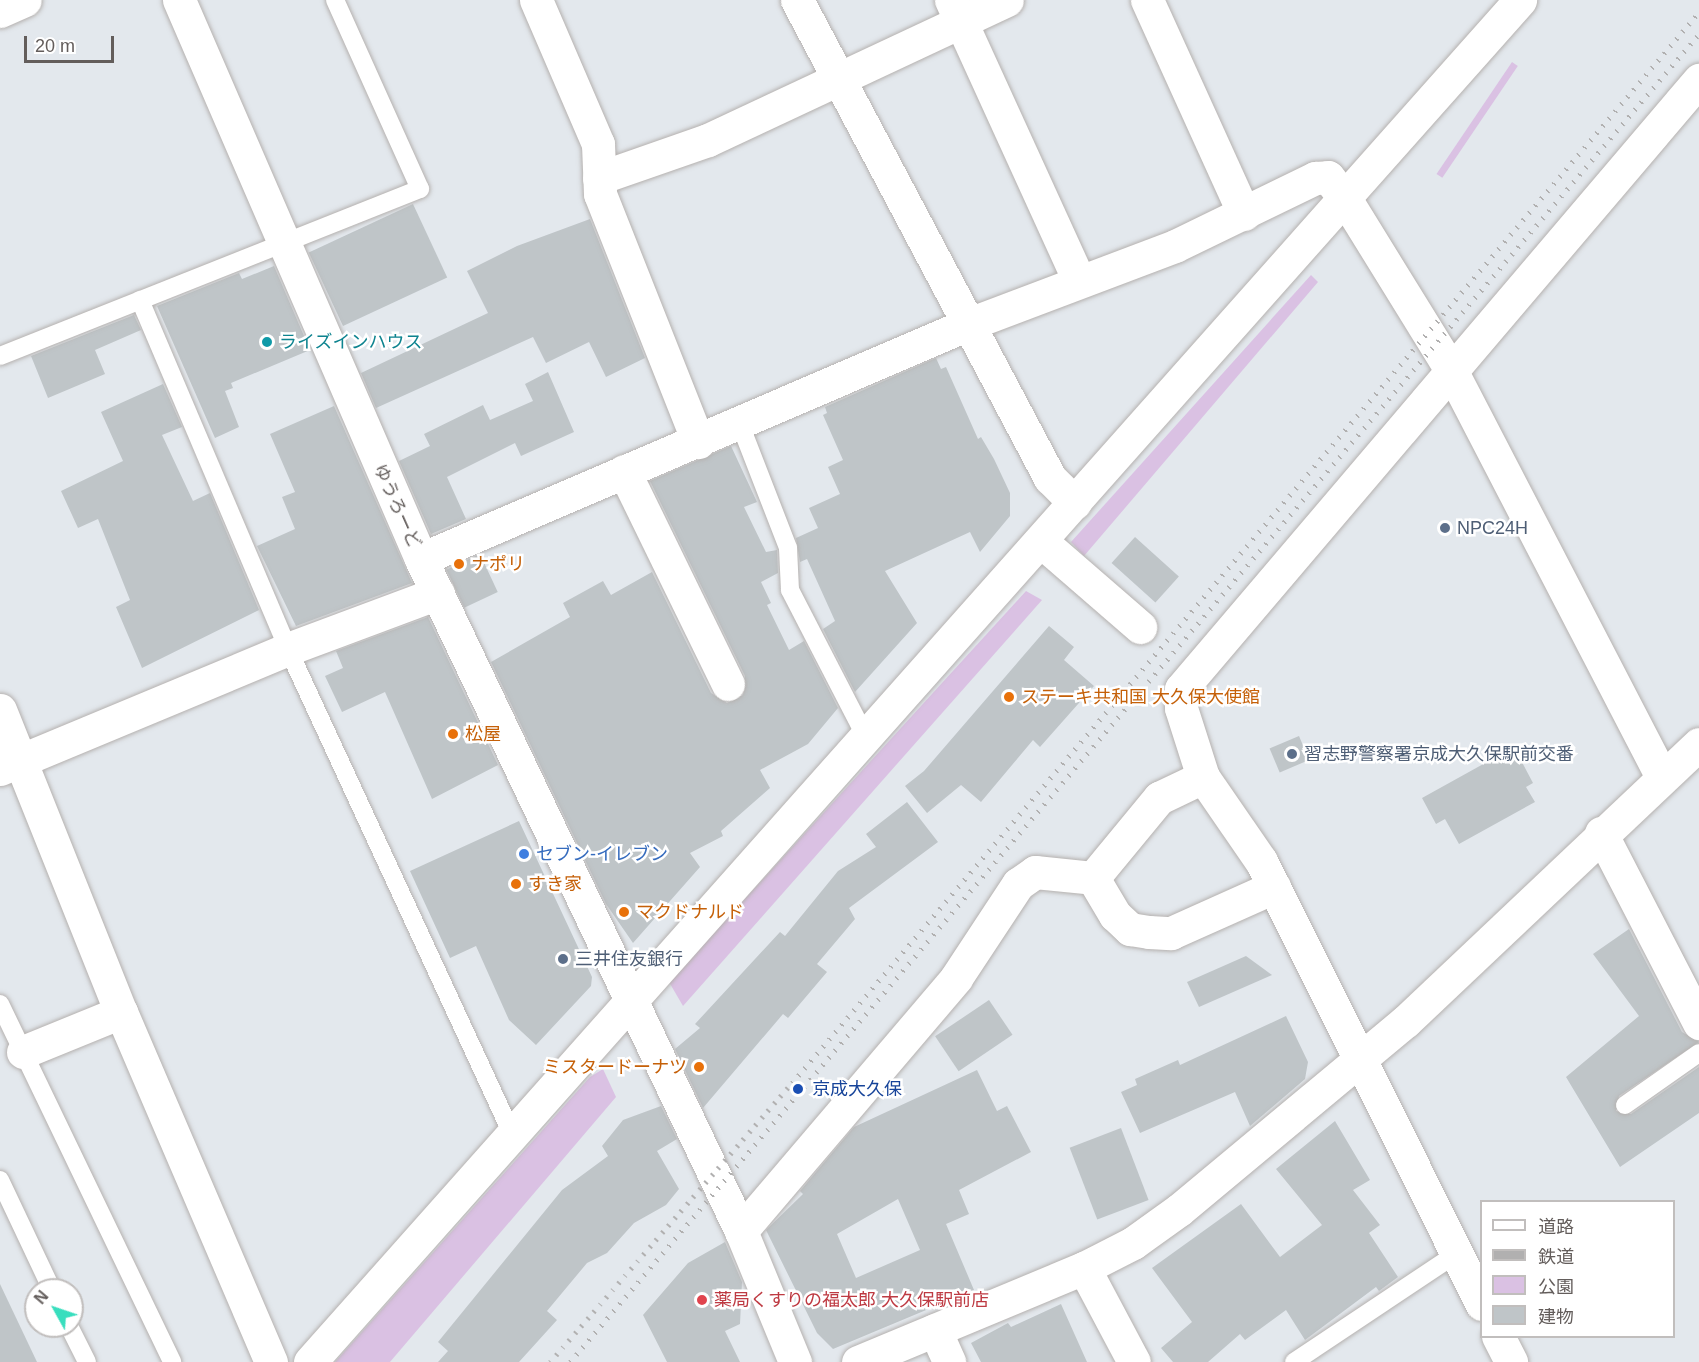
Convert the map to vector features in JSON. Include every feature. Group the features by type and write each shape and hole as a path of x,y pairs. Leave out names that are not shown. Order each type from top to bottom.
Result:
{"street":[{"path":"0,11 25,0"},
{"name":"ゆうろーど","path":"179,0 421,559 741,1231 795,1362"},
{"path":"536,0 598,144 600,194 698,442"},
{"path":"797,0 966,325 1050,478 1075,503"},
{"path":"599,178 708,140 839,81 956,11 1007,0"},
{"path":"1147,0 1244,214"},
{"path":"310,1362 632,1004 1346,200 1520,0"},
{"path":"956,11 1078,281"},
{"path":"1480,1300 1274,887 1239,825 1203,777 1181,708 1181,689 1699,80"},
{"path":"421,559 624,471 740,424 966,325 1175,246 1323,176 1346,200 1451,370 1662,777"},
{"path":"624,471 728,684"},
{"path":"1042,542 1140,627"},
{"path":"10,765 288,649 438,593"},
{"path":"0,710 10,765 122,1012 272,1362"},
{"path":"858,1362 1084,1268 1133,1243 1179,1210 1360,1061 1601,833 1699,744"},
{"path":"1094,878 1159,798 1203,777"},
{"path":"1601,833 1699,1023"},
{"path":"741,1231 956,978 1018,884 1035,872 1094,878"},
{"path":"1094,878 1115,915 1130,929 1149,932 1171,933 1274,887"},
{"path":"23,1052 122,1012"},
{"path":"1084,1268 1134,1362"},
{"path":"935,1330 949,1362"},
{"path":"1499,1338 1511,1362"}],"lane":[{"path":"0,356 420,189 335,0"},
{"path":"140,300 288,649 513,1136"},
{"path":"740,424 788,549 790,590 867,739"},
{"path":"0,1004 172,1362"},
{"path":"1625,1105 1699,1053"},
{"path":"0,1180 46,1278"},
{"path":"1294,1362 1456,1254"},
{"path":"75,1338 87,1362"}],"green space":[{"path":"1512,62 1518,66 1442,178 1437,174"},
{"path":"1311,275 1318,282 1084,556 1071,542"},
{"path":"1026,591 1042,600 683,1006 669,982"},
{"path":"603,1069 616,1097 390,1362 335,1362 590,1077"}],"building":[{"path":"413,204 447,277 343,326 309,253"},
{"path":"590,219 645,358 606,377 589,342 546,363 533,337 376,408 361,373 488,313 467,271 517,246"},
{"path":"274,266 310,350 231,383 233,388 225,391 239,427 215,438 157,306 239,273 242,279"},
{"path":"134,315 141,330 95,350 105,374 48,398 31,356"},
{"path":"936,358 941,369 946,367 978,439 981,437 1010,493 1010,516 980,552 970,532 885,571 917,623 855,692 823,629 835,621 807,559 800,562 796,538 818,528 809,508 840,494 828,467 843,460 823,415 827,413 825,407"},
{"path":"548,372 574,432 521,456 515,443 447,477 466,519 431,534 399,461 430,446 424,434 483,405 490,420 533,401 525,384"},
{"path":"163,384 182,427 162,435 193,501 210,493 259,610 142,668 116,607 130,600 98,519 78,528 61,491 123,461 101,412"},
{"path":"334,406 412,583 296,626 257,546 295,529 282,497 295,492 270,434"},
{"path":"731,446 757,502 744,507 766,552 777,550 778,573 761,582 771,603 767,605 789,650 804,641 838,708 808,744 760,770 770,788 721,831 723,836 690,853 700,867 633,943 606,904 491,662 570,617 563,603 603,581 611,595 652,572 711,693 727,703 743,695 745,676 650,481"},
{"path":"1135,537 1179,576 1155,602 1112,563"},
{"path":"480,554 498,592 464,608 446,570"},
{"path":"428,617 498,765 432,799 385,692 342,712 325,676 343,668 336,651"},
{"path":"1049,626 1074,647 1064,660 1094,686 1040,747 1033,740 981,802 961,785 927,813 905,786 924,771"},
{"path":"1299,736 1309,760 1280,772 1270,749"},
{"path":"1514,747 1533,783 1526,787 1535,802 1459,844 1445,819 1436,824 1422,798"},
{"path":"907,802 938,842 849,908 855,919 817,964 827,972 788,1018 783,1014 703,1108 675,1049 700,1028 695,1024 780,932 785,936 838,871 876,847 866,834"},
{"path":"519,821 592,977 591,986 536,1045 509,1020 476,946 450,958 410,871"},
{"path":"1629,929 1682,1032 1699,1042 1619,1096 1616,1111 1631,1114 1699,1067 1699,1113 1620,1167 1566,1077 1639,1016 1593,954"},
{"path":"1246,956 1272,975 1199,1007 1187,982"},
{"path":"989,1000 1012,1035 959,1071 935,1036"},
{"path":"1286,1016 1308,1062 1305,1079 1250,1126 1235,1092 1140,1133 1121,1092 1137,1085 1135,1079 1178,1060 1180,1065"},
{"path":"977,1070 997,1111 1007,1106 1031,1152 959,1190 969,1214 946,1224 974,1290 833,1349 817,1333 766,1230 803,1194 800,1191 854,1127","holes":["898,1199 920,1250 856,1278 837,1234"]},
{"path":"661,1106 677,1139 657,1151 679,1189 666,1205 634,1223 607,1253 587,1263 547,1311 557,1320 519,1362 438,1362 448,1351 438,1342 562,1190 608,1156 602,1146 623,1120"},
{"path":"1335,1121 1370,1180 1353,1190 1380,1225 1369,1233 1398,1277 1379,1291 1376,1287 1305,1340 1286,1310 1245,1340 1240,1334 1208,1362 1173,1362 1161,1348 1192,1322 1152,1268 1241,1204 1280,1257 1322,1225 1276,1169"},
{"path":"1121,1128 1149,1200 1097,1220 1070,1148"},
{"path":"725,1242 742,1282 740,1324 725,1331 740,1362 667,1362 643,1315 688,1263"},
{"path":"0,1284 37,1362 0,1362"},
{"path":"1061,1304 1087,1362 981,1362 971,1343 1008,1323 1011,1327"}],"railway":[{"path":"550,1362 792,1083 1699,12"},
{"path":"570,1362 1699,34"}],"place":[{"name":"ライズインハウス","path":"267,342"},
{"name":"NPC24H","path":"1445,528"},
{"name":"ナポリ","path":"459,564"},
{"name":"ステーキ共和国 大久保大使館","path":"1009,697"},
{"name":"松屋","path":"453,734"},
{"name":"習志野警察署京成大久保駅前交番","path":"1292,754"},
{"name":"セブン-イレブン","path":"524,854"},
{"name":"すき家","path":"516,884"},
{"name":"マクドナルド","path":"624,912"},
{"name":"三井住友銀行","path":"563,959"},
{"name":"ミスタードーナツ","path":"699,1067"},
{"name":"京成大久保","path":"798,1089"},
{"name":"薬局くすりの福太郎 大久保駅前店","path":"702,1300"}]}
